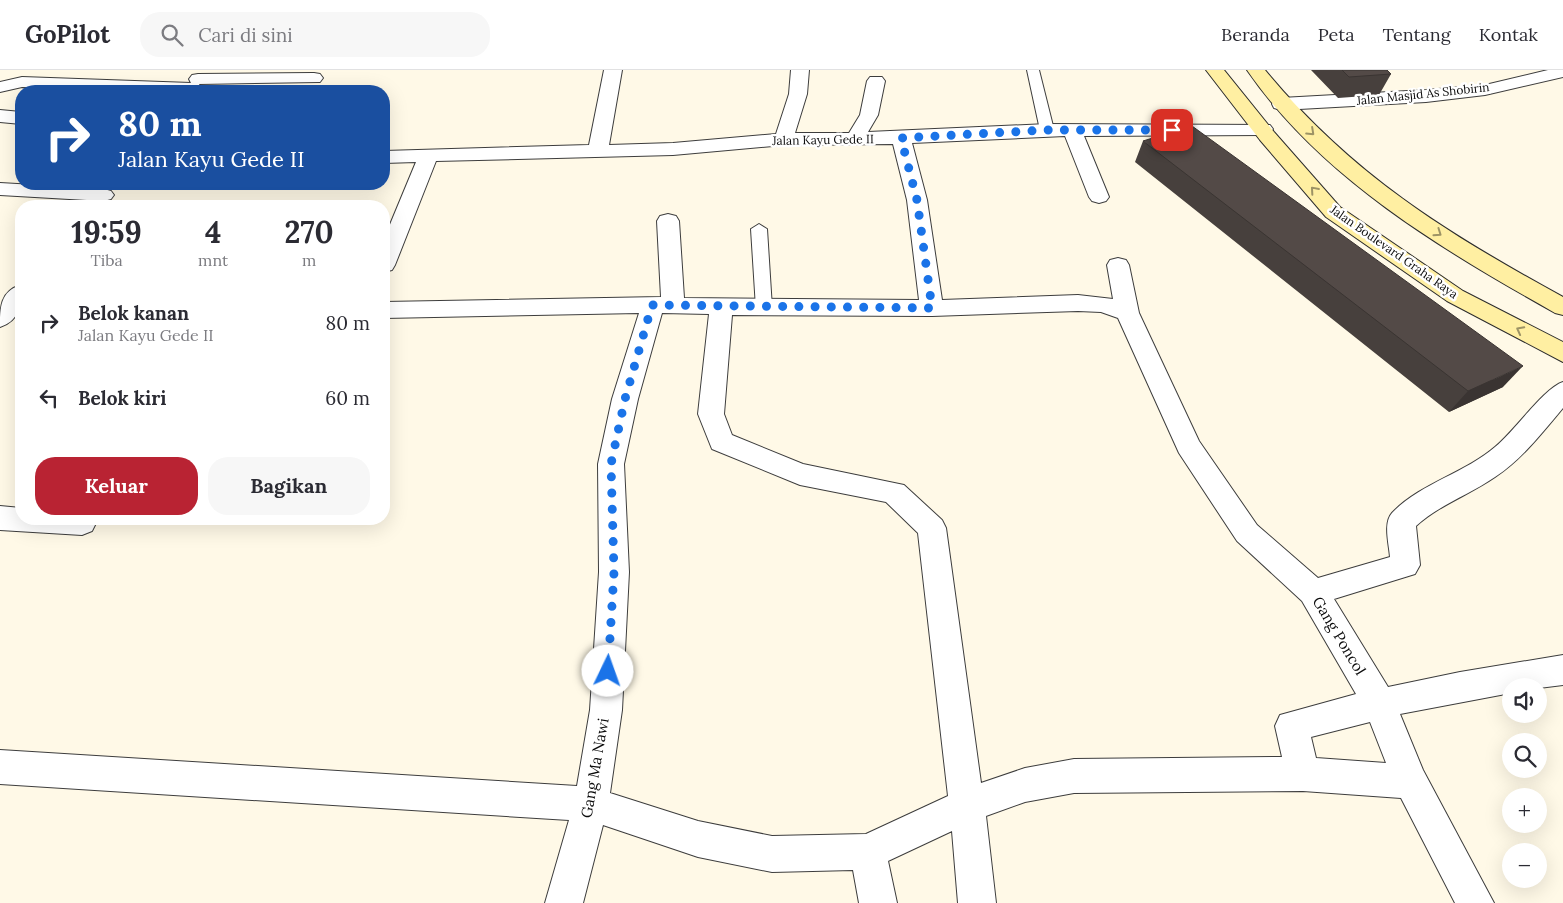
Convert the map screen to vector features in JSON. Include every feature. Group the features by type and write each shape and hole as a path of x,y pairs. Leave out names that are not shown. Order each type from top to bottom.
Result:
{"main road":[{"name":"Jalan Boulevard Graha Raya","path":"1215,70 1267,136 1333,212 1455,296 1563,353"},
{"path":"1256,70 1281,104 1361,180 1474,258 1563,306"}],"street":[{"path":"598,150 613,70"},
{"path":"784,140 798,94 800,70"},
{"name":"Jalan Masjid As Shobirin","path":"1281,104 1426,96 1484,90 1563,72"},
{"path":"0,87 22,82 196,82 314,78"},
{"path":"855,138 869,115 876,81"},
{"path":"0,116 15,117"},
{"name":"Jalan Kayu Gede II","path":"390,157 673,149 784,140 901,138 1047,130 1263,129"},
{"path":"1072,130 1099,196"},
{"path":"901,138 917,200 932,308"},
{"path":"390,250 428,157"},
{"path":"0,190 104,195"},
{"name":"Gang Ma Nawi","path":"564,903 591,804 606,710 613,592 611,464 625,399 663,305 668,221"},
{"name":"Gang Poncol","path":"1118,265 1127,313 1188,446 1247,533 1313,592 1379,702 1411,782 1475,903"},
{"path":"390,310 663,305 764,308 932,308 1104,304 1127,313"},
{"path":"721,307 711,414 721,442 800,474 894,493 932,528 967,805 977,903"},
{"path":"1313,592 1404,565 1401,522 1416,508 1486,469 1512,448 1563,391"},
{"path":"0,518 15,519"},
{"path":"1303,774 1292,726 1379,702 1493,679 1563,670"},
{"path":"0,767 591,804 698,838 772,854 868,852 967,805 1025,786 1074,776 1303,774 1411,782"},
{"path":"868,852 878,903"}],"lane":[{"path":"1034,70 1047,130"},
{"path":"759,229 764,308"}],"building":[{"path":"1342,70 1387,70 1391,74 1349,77"},
{"path":"1192,126 1523,366 1468,391 1143,141"}],"route":[{"path":"608,671 614,572 611,464 625,399 652,305 764,308 932,308 917,200 901,138 1047,130 1172,130"}]}
